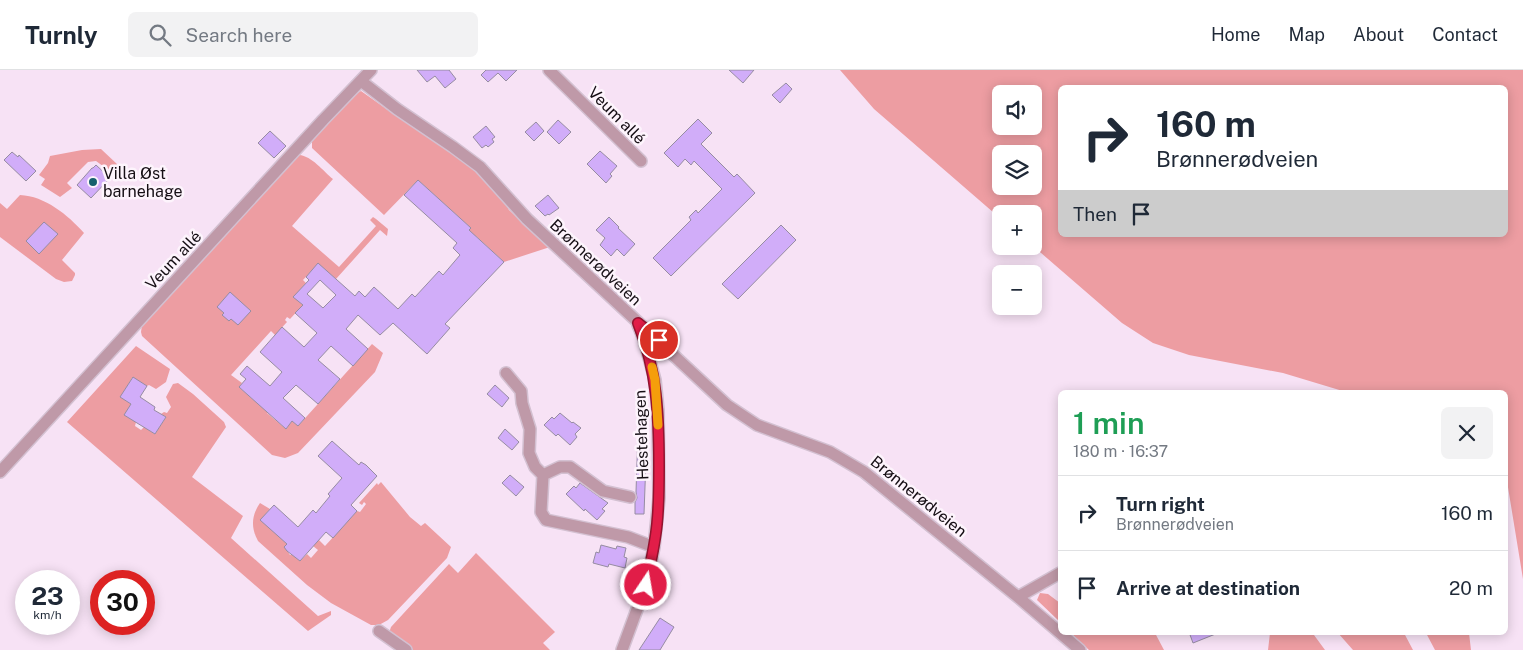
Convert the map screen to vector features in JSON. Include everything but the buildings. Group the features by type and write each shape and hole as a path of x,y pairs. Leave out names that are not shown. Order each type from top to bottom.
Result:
{"street":[{"name":"Veum allé","path":"0,472 371,70"},
{"name":"Veum allé","path":"548,70 641,161"},
{"name":"Brønnerødveien","path":"361,81 397,109 480,167 526,218 727,405 743,417 771,431 830,452 847,461 882,486 1058,631"},
{"name":"Hestehagen","path":"622,650 646,585 654,547 659,498 658,410 655,380 638,323"},
{"path":"506,373 521,391 522,402 530,429 529,454 535,466 543,475 541,512 546,520 628,537 654,547"},
{"name":"Hestehagen","path":"543,475 560,467 570,467 603,491 630,497"},
{"path":"1018,597 1058,574"},
{"path":"379,631 406,650"},
{"name":"Brønnerødveien","path":"1062,635 1080,650"}],"shaded area":[{"path":"840,70 1523,70 1523,579 1508,487 1508,390 1339,390 1283,373 1189,355 1153,343 1122,323 1042,254 1042,205 992,205 992,211 874,109"},
{"path":"361,91 466,160 504,201 509,210 550,247 504,262 477,237 467,233 471,228 418,180 384,215 312,148 312,139 354,95"},
{"path":"101,149 118,165 111,172 96,161 88,162 67,183 72,188 60,197 41,185 45,179 39,175 48,163 50,156 82,150"},
{"path":"299,155 313,161 333,179 292,226 339,267 376,226 370,220 373,217 388,229 387,236 380,230 336,279 318,264 303,280 306,283 294,297 303,305 290,319 287,317 285,320 287,322 275,335 271,331 231,375 242,383 239,387 257,403 274,405 267,413 286,429 292,421 298,426 372,344 383,353 375,372 298,453 285,458 272,455 142,336 141,332 142,325"},
{"path":"20,195 29,196 47,203 71,220 84,233 62,260 75,273 72,281 64,282 56,279 0,237 0,203 7,209"},
{"path":"136,346 170,369 166,382 156,389 132,378 121,397 131,404 125,415 136,422 135,426 141,430 144,427 155,434 166,417 161,414 167,413 171,407 166,397 173,384 178,383 224,422 226,427 192,477 243,516 231,538 318,616 331,611 331,615 308,631 67,422"},
{"path":"381,482 410,517 421,526 425,523 451,547 447,558 388,620 379,625 371,625 331,603 307,585 258,541 253,522 260,503 270,509 261,520 287,544 285,547 290,555 293,554 300,561 307,554 311,558 318,550 313,546 319,540 325,546 357,511 360,512 366,504 364,502 362,505 359,503 377,483 378,485"},
{"path":"476,553 555,632 543,643 550,650 410,650 389,633 391,627 449,564 458,573"},
{"path":"1040,593 1048,594 1058,602 1058,620 1037,600"},
{"path":"1073,635 1156,635 1164,650 1089,650"},
{"path":"1270,635 1314,635 1325,650 1268,650"},
{"path":"1340,635 1405,635 1413,650 1353,650"},
{"path":"1427,635 1469,635 1471,650 1435,650"}],"slow traffic":[{"path":"652,367 655,380 658,425"}],"place":[{"name":"Villa Øst barnehage","path":"93,182"}],"route":[{"path":"646,585 654,547 659,498 658,410 655,380 638,323 659,340"}]}
